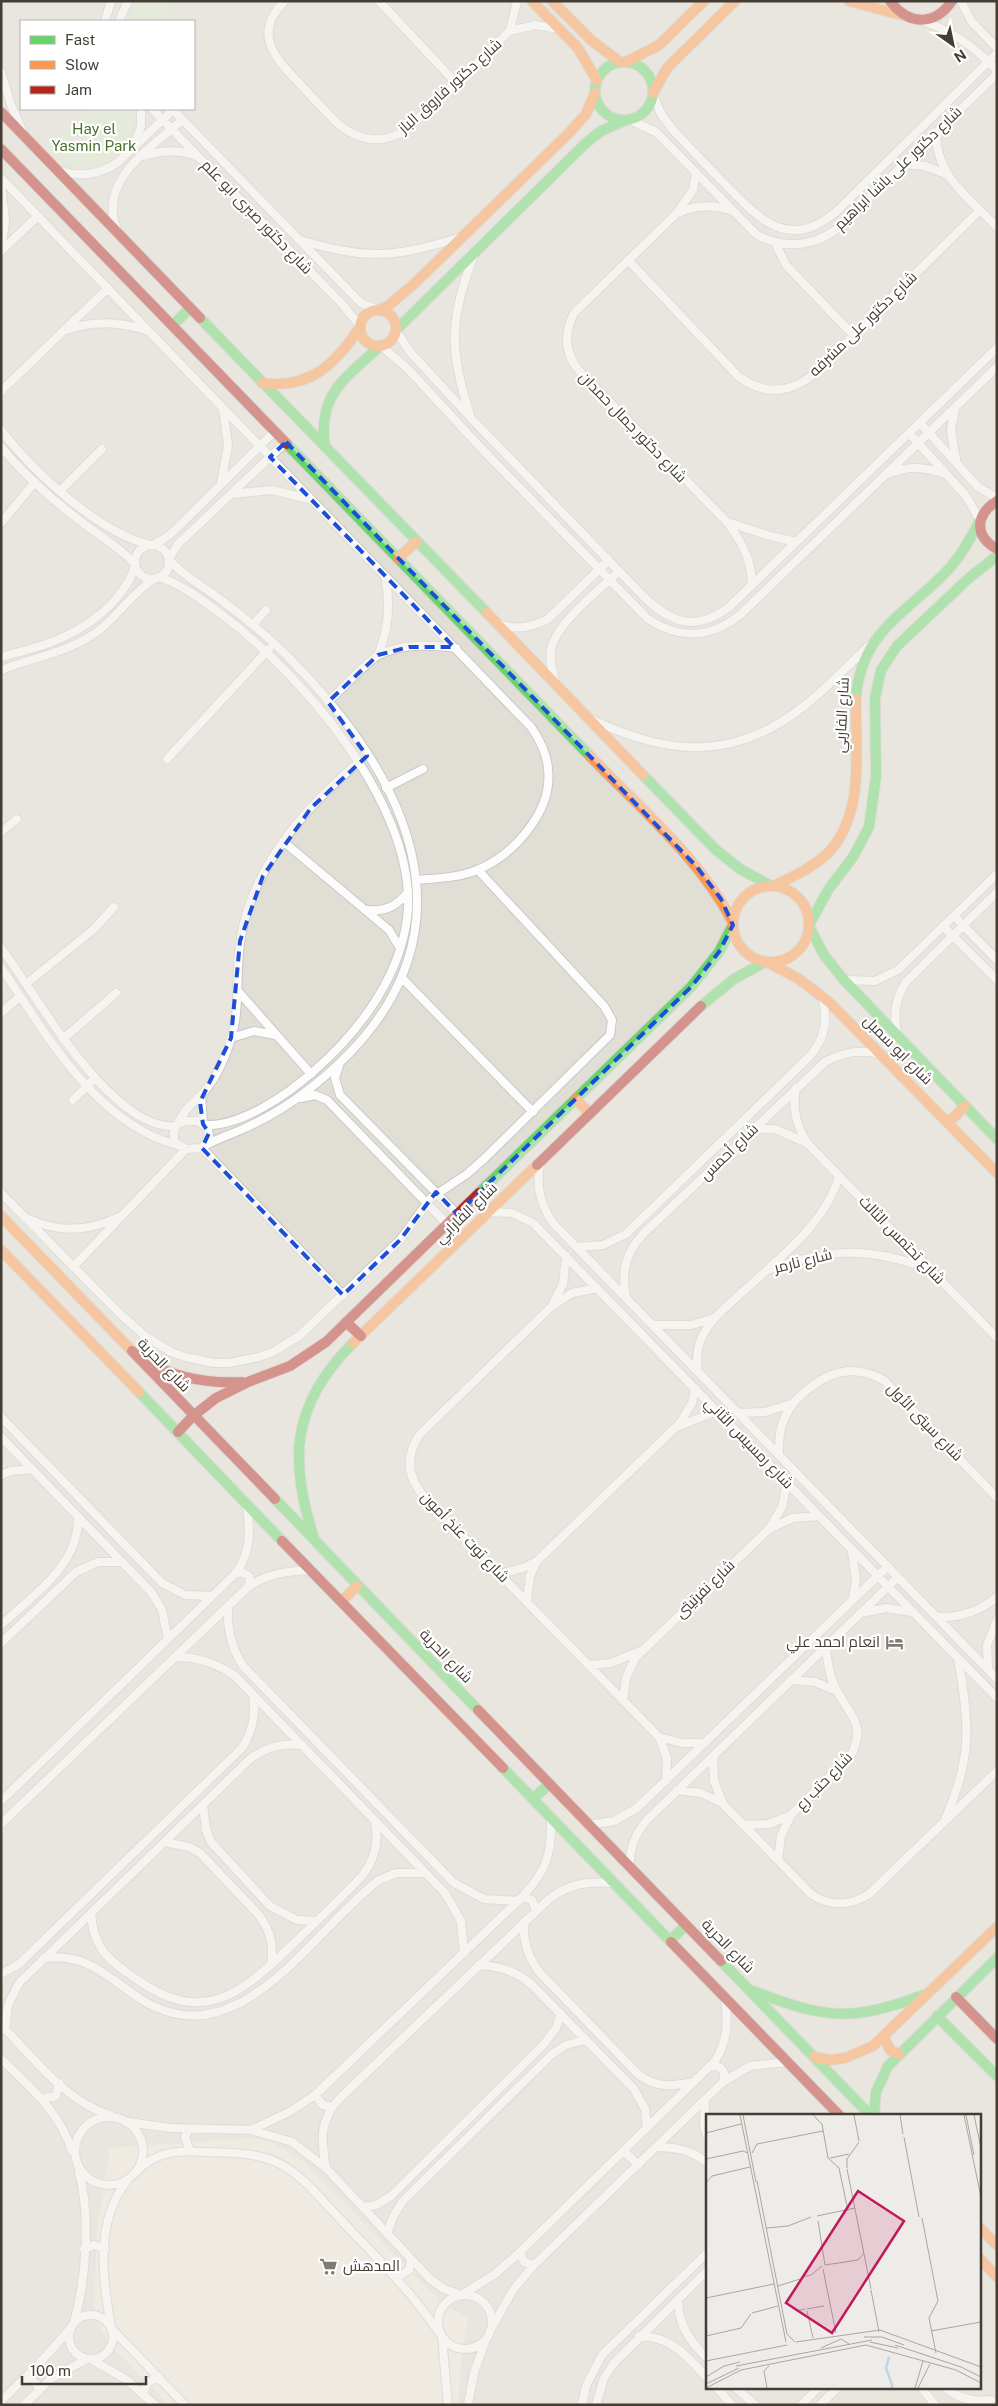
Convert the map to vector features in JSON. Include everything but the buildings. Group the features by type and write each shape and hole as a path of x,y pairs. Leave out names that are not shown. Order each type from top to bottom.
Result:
{"street":[{"path":"105,20 111,1"},
{"path":"120,20 128,1"},
{"name":"شارع دكتور فاروق الباز","path":"285,1 273,15 269,26 268,38 271,49 286,70 337,123 356,137 376,140 396,136 409,128 510,31 535,25 559,29"},
{"path":"379,1 456,83"},
{"name":"شارع دكتور فاروق الباز","path":"510,31 517,1"},
{"path":"532,1 589,61 597,81"},
{"path":"552,1 592,41 623,62 641,67 651,79 653,95"},
{"path":"562,1 564,14"},
{"path":"262,383 286,386 298,384 316,375 343,352 360,327 364,316 397,300 578,124 592,104 597,81 606,68 659,45 704,1"},
{"path":"325,448 322,424 327,401 342,382 381,346 391,341 396,331 416,308 593,137 609,126 642,114 651,102 667,68 735,1"},
{"path":"849,1 922,21 951,32 964,40 997,72"},
{"path":"890,1 902,15"},
{"path":"922,21 942,14 952,1"},
{"path":"961,1 971,21 997,48"},
{"name":"شارع دكتور على باشا ابراهيم","path":"653,95 661,114 673,130 758,217 780,228 804,229 828,219 997,53"},
{"path":"1,72 11,105 26,138"},
{"name":"شارع دكتور على باشا ابراهيم","path":"627,120 656,132 757,235 775,243 790,245 806,244 837,229 997,72"},
{"path":"595,93 605,113 618,119 627,120"},
{"path":"133,148 141,126 141,110"},
{"name":"شارع دكتور صبرى ابو علم","path":"153,110 343,305 360,327"},
{"path":"58,171 76,175 94,174 116,162 172,110"},
{"name":"شارع دكتور صبرى ابو علم","path":"172,110 361,303 379,310"},
{"path":"1,112 493,622 721,855 740,870 772,886"},
{"path":"120,236 112,213 115,190 128,170 182,120"},
{"path":"936,132 938,154 946,174 997,227"},
{"path":"1,149 706,877 721,899 733,924"},
{"path":"142,156 172,151 189,153 200,158"},
{"path":"903,164 925,166 946,174"},
{"name":"شارع دكتور جمال حمدان","path":"696,173 693,190 676,214 574,313 566,340 570,359 594,387 727,522 745,549 751,566 752,584"},
{"path":"1,178 531,727 546,755 549,771 546,792 534,820 515,843 496,859 478,870 454,877 417,880"},
{"path":"1,183 5,221 1,251"},
{"name":"شارع دكتور جمال حمدان","path":"676,214 698,206 732,210"},
{"name":"شارع دكتور على مشرفه","path":"628,260 738,376 761,389 779,391 796,387 814,374 980,210"},
{"path":"1,251 38,216"},
{"path":"804,229 806,244"},
{"path":"299,240 342,252 381,255 419,250 463,236"},
{"path":"775,243 786,265 853,335"},
{"path":"470,417 456,370 454,326 463,284 476,250"},
{"path":"1,391 108,288"},
{"path":"172,325 190,308"},
{"path":"379,310 385,311 394,319 396,331 412,353 470,417 619,571 656,608 668,616 681,621 706,620 718,616 732,604 997,348"},
{"path":"63,332 76,326 105,322 127,324 149,332"},
{"path":"360,327 363,339 368,344 381,346 406,368 648,619 671,631 690,634 709,632 726,625 741,614 997,367"},
{"path":"956,406 951,430 951,442 957,465"},
{"path":"220,486 228,445 223,407"},
{"path":"920,423 984,492 997,499"},
{"path":"1,430 16,448 50,481 108,528 128,538 161,548 186,576 253,625 274,644 328,702 360,746 386,788 406,836 417,880 417,926 414,944 402,978 387,1006 368,1032 343,1060 292,1102 265,1118 203,1147 186,1149 152,1137 111,1108 88,1086 50,1041 1,967"},
{"path":"1,657 61,638 97,617 123,591 140,550 170,535 275,431"},
{"path":"909,433 966,496 980,521 982,536 986,542 997,549"},
{"path":"1,670 68,649 96,632 121,611 141,588 167,570 169,559 178,544 286,442"},
{"path":"1,447 43,489 85,525 120,550 135,565 140,575 177,584 201,599 266,652 318,708 358,763 383,807 396,839 404,866 408,892 407,920 400,948 387,980 359,1024 311,1074 271,1102 226,1124 204,1124 192,1121 177,1125 160,1126 146,1120 125,1104 96,1078 63,1039 1,948"},
{"path":"61,490 102,449"},
{"path":"884,476 909,468 922,467 947,474"},
{"path":"43,489 50,481"},
{"path":"1,522 35,482"},
{"path":"230,494 272,490 296,494 312,500"},
{"name":"شارع الفاربي","path":"772,886 804,871 828,854 841,837 850,819 854,792 857,687 863,662 876,640 957,559 986,508 997,499"},
{"name":"شارع دكتور جمال حمدان","path":"727,522 796,542"},
{"path":"398,558 416,542"},
{"path":"809,926 805,906 799,898 783,888 772,886 762,887 744,896 734,913 734,934 742,949 757,960 777,962 796,953 802,946 809,926 828,890 853,857 869,826 873,810 876,776 875,698 881,670 897,646 969,578 997,556"},
{"path":"493,622 518,628 539,624 557,612 609,560"},
{"path":"557,686 550,661 554,639 567,621 619,571"},
{"path":"378,655 388,618 389,603 384,574"},
{"path":"732,604 741,614"},
{"path":"253,625 266,610"},
{"path":"587,718 624,735 666,746 708,746 729,743 769,729 804,706 876,640"},
{"path":"167,759 274,644"},
{"path":"328,702 378,655 417,646 456,648"},
{"path":"34,648 37,659"},
{"path":"178,1145 173,1138 177,1125 186,1108 201,1095 219,1068 231,1038 235,1023 240,941 246,917 262,876 284,842 311,808 358,763"},
{"path":"386,788 423,769"},
{"path":"1,832 17,819"},
{"path":"396,839 406,836"},
{"path":"284,842 389,930 400,948"},
{"path":"1,1193 132,1326 157,1345 185,1357 214,1363 244,1361 280,1348 305,1332 404,1236 427,1203 437,1193 476,1166 606,1042 612,1028 612,1020 604,1006 478,870"},
{"path":"844,980 862,982 887,976 908,961 997,874"},
{"path":"367,910 386,909 402,899 408,892"},
{"path":"898,1036 895,1005 899,992 917,970 997,892"},
{"path":"26,984 94,929 114,907"},
{"path":"954,916 997,960"},
{"name":"شارع الفارابي","path":"178,1432 193,1416 216,1398 248,1382 283,1369 309,1355 346,1322 701,976 719,952 733,924"},
{"name":"شارع ابو سمبل","path":"809,926 824,955 844,980 997,1138"},
{"path":"943,926 997,980"},
{"name":"شارع ابو سمبل","path":"766,962 799,979 822,996 997,1173"},
{"name":"شارع الفارابي","path":"316,1543 298,1490 296,1471 300,1433 308,1405 322,1380 360,1336 706,1001 734,979 766,962"},
{"path":"402,978 533,1112"},
{"path":"237,990 311,1074"},
{"path":"63,1039 116,993"},
{"path":"1,1013 20,996"},
{"name":"شارع أحمس","path":"577,1247 604,1245 626,1234 817,1049 825,1028 826,1017 822,996"},
{"path":"359,1024 368,1032"},
{"path":"231,1038 254,1031 277,1035"},
{"name":"شارع أحمس","path":"626,1298 623,1274 625,1263 632,1247 796,1088 818,1067 836,1056 858,1051 881,1054"},
{"path":"343,1060 336,1072 337,1090 457,1214"},
{"path":"73,1100 96,1078"},
{"name":"شارع تحتمس الثالث","path":"796,1088 794,1110 796,1121 807,1143 997,1338"},
{"path":"327,1100 329,1094 337,1090"},
{"path":"201,1095 204,1124 209,1138 203,1147"},
{"path":"292,1102 309,1096 322,1096 447,1224"},
{"path":"576,1099 590,1114"},
{"path":"948,1123 965,1106"},
{"name":"شارع تحتمس الثالث","path":"753,1130 775,1129 807,1143"},
{"path":"376,1150 385,1141"},
{"path":"203,1147 344,1295"},
{"path":"74,1267 186,1149"},
{"name":"شارع رمسيس الثاني","path":"540,1163 538,1175 539,1194 546,1212 553,1223 997,1678"},
{"path":"693,1170 702,1178"},
{"name":"شارع نارمر","path":"697,1370 700,1343 715,1318 824,1212 831,1201 840,1176"},
{"name":"شارع رمسيس الثاني","path":"488,1212 512,1213 523,1217 543,1233 997,1698"},
{"path":"25,1217 54,1227 72,1229 90,1228 123,1215"},
{"name":"شارع الحرية","path":"2,1217 869,2114"},
{"path":"543,1233 546,1226 553,1223"},
{"path":"1,1250 838,2114"},
{"name":"شارع نارمر","path":"764,1271 819,1254 847,1252 877,1254 930,1270"},
{"name":"شارع توت عنخ أمون","path":"551,1308 563,1284 566,1256"},
{"name":"شارع توت عنخ أمون","path":"597,1288 572,1293 551,1308 420,1434 409,1459 411,1477 420,1492 659,1737 666,1758 666,1781"},
{"name":"شارع نارمر","path":"653,1325 691,1325 715,1318"},
{"path":"346,1322 360,1336"},
{"name":"شارع الفارابي","path":"132,1353 161,1371 178,1376 213,1382 248,1382"},
{"name":"شارع سيتى الأول","path":"738,1413 765,1412 791,1404 829,1375 853,1370 878,1376 898,1393 997,1498"},
{"path":"500,1574 515,1571 537,1561 675,1428 689,1410 695,1388"},
{"path":"779,1455 781,1428 791,1404"},
{"path":"675,1428 717,1411"},
{"path":"1,1417 162,1583 186,1595 212,1596"},
{"path":"1,1437 152,1593 162,1610 168,1640"},
{"path":"1,1475 11,1471 32,1469"},
{"name":"شارع نفرتيتى","path":"623,1700 630,1668 642,1650 769,1529 782,1507 787,1483"},
{"path":"1,1801 235,1574 246,1555 249,1543 247,1504"},
{"path":"1,1625 59,1569 72,1552 76,1540 78,1516"},
{"name":"شارع نفرتيتى","path":"769,1529 793,1518 819,1516"},
{"path":"852,1550 856,1575 852,1600"},
{"path":"526,1600 530,1576 537,1561"},
{"path":"1,1644 68,1578 86,1566 98,1562 122,1562"},
{"path":"589,1825 601,1825 627,1816 666,1781 888,1566"},
{"path":"59,1569 67,1568 70,1572 68,1578"},
{"path":"1,1824 248,1587 268,1576 281,1572 312,1570"},
{"path":"235,1574 241,1572 246,1574 250,1579 248,1587"},
{"path":"630,1867 629,1858 635,1837 643,1824 898,1577"},
{"path":"152,1593 159,1591 162,1583"},
{"path":"342,1601 357,1586"},
{"path":"937,1617 948,1618 971,1613 997,1597"},
{"path":"228,1606 229,1633 232,1646 243,1666 454,1883 484,1899 501,1902 520,1899 532,1900 536,1910"},
{"path":"860,1613 886,1608 914,1612"},
{"path":"988,1669 987,1645 997,1620"},
{"name":"شارع حتب رع","path":"778,1859 781,1836 791,1815 851,1755 856,1746 858,1737 855,1717 837,1691 829,1669 826,1646"},
{"name":"شارع نفرتيتى","path":"589,1665 622,1660 642,1650"},
{"path":"175,1658 201,1659 214,1663 234,1675 445,1893 461,1921 464,1953"},
{"path":"945,1821 961,1780 968,1736 967,1714 958,1658"},
{"path":"234,1675 236,1668 243,1666"},
{"path":"791,1680 815,1682 837,1691"},
{"path":"1,1974 19,1964 242,1748 253,1723 253,1695"},
{"path":"754,1696 764,1706"},
{"path":"659,1737 682,1743 705,1743"},
{"path":"302,1745 286,1744 270,1748 251,1758 28,1973 12,1993 3,2028 59,2084 86,2104 117,2118 128,2122 189,2128 251,2130 292,2142 326,2168 411,2260 437,2284 480,2299 490,2313 490,2331"},
{"path":"242,1748 249,1751 251,1758"},
{"path":"712,1756 714,1781 724,1804 811,1894 830,1904 850,1903 868,1895 997,1770"},
{"path":"38,1765 50,1777"},
{"path":"340,1785 349,1776"},
{"path":"533,1798 549,1784"},
{"path":"677,1790 701,1793 724,1804"},
{"path":"650,1795 652,1803 660,1806"},
{"path":"202,1805 206,1830 219,1852 270,1906 297,1920 317,1921"},
{"name":"شارع حتب رع","path":"744,1825 769,1824 791,1815"},
{"path":"251,2130 284,2115 316,2095 520,1899 534,1884 546,1862 551,1838 551,1817"},
{"path":"90,1913 94,1937 107,1958 145,1985 173,1998 197,2003 222,1998 248,1984 271,1965 362,1876 369,1867 377,1845 376,1821"},
{"path":"165,1842 189,1847 209,1862 260,1915 272,1939 271,1965"},
{"path":"140,1847 149,1857"},
{"path":"209,1862 211,1856 219,1852"},
{"path":"44,1958 66,1957 87,1962 97,1967 140,1999 170,2012 198,2016 226,2010 255,1995 267,1986 371,1886 396,1873 425,1872"},
{"path":"362,1876 370,1880 371,1886"},
{"path":"326,2168 321,2136 326,2116 332,2107 536,1910 559,1891 584,1882 615,1883"},
{"path":"445,1893 452,1891 454,1883"},
{"path":"260,1915 266,1914 270,1906"},
{"path":"524,1922 527,1949 540,1973 644,2079 661,2086 694,2082"},
{"path":"671,1940 686,1925"},
{"path":"814,2057 825,2060 850,2057 862,2053 884,2037 997,1927"},
{"path":"97,1967 107,1958"},
{"path":"874,2114 876,2092 881,2078 898,2054 997,1958"},
{"path":"19,1964 21,1971 28,1973"},
{"path":"479,1965 507,1969 530,1983 634,2089 644,2109 647,2128"},
{"path":"530,1983 534,1976 540,1973"},
{"path":"749,1989 799,2009 839,2016 878,2011 929,1993"},
{"path":"956,1997 997,2039"},
{"path":"222,1998 226,2010"},
{"path":"448,2405 441,2336 438,2326 440,2309 452,2297 462,2294 495,2274 520,2252 710,2066 722,2050 726,2039 728,2027 725,1998"},
{"path":"363,2207 376,2205 391,2196 544,2044 556,2028 561,2014"},
{"path":"938,2016 997,2076"},
{"path":"884,2037 890,2050 898,2054"},
{"path":"387,2234 392,2217 402,2202 551,2055 566,2045 585,2040"},
{"path":"1,2059 42,2099 62,2125 78,2168 84,2194 84,2248 80,2299 69,2339 71,2346 80,2357 118,2374 144,2393 155,2405"},
{"path":"468,2405 476,2367 486,2339 513,2290 534,2266 723,2082 750,2066 787,2062"},
{"path":"710,2066 715,2066 722,2070 724,2074 723,2082"},
{"path":"634,2089 640,2088 644,2079"},
{"path":"42,2099 56,2096 59,2084"},
{"path":"316,2095 323,2105 332,2107"},
{"path":"705,2100 704,2125 706,2132"},
{"path":"74,2157 76,2140 85,2126 94,2120 106,2116 117,2118"},
{"path":"128,2122 142,2140 144,2151 142,2162 136,2172"},
{"path":"189,2128 185,2137 190,2151"},
{"path":"656,2147 680,2149 692,2153 706,2162"},
{"path":"25,2404 63,2370 88,2359 97,2359 108,2352 114,2341 105,2281 104,2249 109,2214 119,2191 128,2180 144,2164 163,2153 190,2151 244,2154 263,2157 280,2164 310,2188 395,2276 448,2343 464,2349 472,2348 486,2339"},
{"path":"624,2151 638,2164"},
{"path":"78,2168 85,2177 95,2183 106,2186 118,2185 128,2180"},
{"path":"980,2228 997,2245"},
{"path":"84,2248 94,2245 104,2249"},
{"path":"520,2252 524,2262 534,2266"},
{"path":"582,2405 586,2386 602,2355 706,2254"},
{"path":"980,2259 997,2277"},
{"path":"395,2276 405,2274 409,2270 411,2260"},
{"path":"596,2405 604,2378 614,2362 706,2273"},
{"path":"678,2298 683,2327 692,2343 706,2357"},
{"path":"1,2401 26,2378 73,2324 86,2316 93,2315 100,2316 185,2405"},
{"path":"639,2336 658,2338 682,2352 706,2377"},
{"path":"682,2352 685,2345 692,2343"},
{"path":"26,2378 36,2383 39,2390"},
{"path":"144,2393 148,2382 159,2378"},
{"path":"717,2388 732,2405"},
{"path":"736,2388 755,2405"},
{"path":"801,2405 818,2388"},
{"path":"820,2405 837,2388"},
{"path":"922,2388 936,2405"},
{"path":"931,2397 942,2388"},
{"path":"945,2388 960,2397 970,2400 991,2400"},
{"path":"739,2405 744,2396"}],"highlighted area":[{"path":"286,442 697,867 721,899 733,925 719,952 691,987 457,1214 436,1192 400,1240 343,1295 202,1148 209,1133 203,1124 200,1102 231,1038 240,941 263,876 311,808 367,756 328,702 378,655 409,647 454,647 270,457"}],"shaded area":[{"path":"1,1 997,1 997,2405 1,2405"},
{"path":"251,2138 271,2142 303,2161 440,2301 468,2319 461,2362 458,2405 169,2405 111,2346 100,2328 94,2306 97,2230 110,2148"}],"green space":[{"path":"140,1 173,1 168,20 129,20 134,8"},
{"name":"Hay el Yasmin Park","path":"89,110 133,110 134,119 126,141 110,158 100,164 90,167 74,166 62,159 47,145"}],"traffic: fast":[{"path":"624,62 635,64 648,75 653,91 651,102 640,115 624,120 613,118 600,107 595,91 597,80 608,67 624,62"},
{"path":"396,330 586,143 601,131 626,120"},
{"path":"173,325 190,308"},
{"path":"200,318 487,613"},
{"path":"325,447 325,413 330,400 345,378 380,346"},
{"path":"287,444 590,756"},
{"path":"856,699 859,676 866,657 875,641 900,614 930,588 950,567 964,549 979,522"},
{"path":"809,925 828,890 853,857 869,827 876,776 875,698 881,670 897,646 969,578 997,556"},
{"path":"643,775 715,849 740,869 771,886"},
{"path":"479,1193 691,987 719,952 733,925"},
{"path":"809,926 824,955 844,980 997,1139"},
{"path":"701,1006 734,979 765,962"},
{"path":"314,1538 301,1483 299,1458 301,1434 307,1411 318,1388 333,1366 353,1343"},
{"path":"139,1392 282,1541"},
{"path":"275,1499 478,1710"},
{"path":"503,1768 671,1942"},
{"path":"533,1799 549,1784"},
{"path":"671,1940 686,1925"},
{"path":"874,2114 876,2092 888,2066 997,1958"},
{"path":"721,1961 869,2114"},
{"path":"753,1991 799,2007 837,2014 876,2010 923,1995"},
{"path":"937,2016 997,2076"}],"traffic: slow":[{"path":"532,1 578,48 597,81"},
{"path":"552,1 592,41 620,62"},
{"path":"626,62 659,45 704,1"},
{"path":"653,93 667,68 735,1"},
{"path":"849,1 901,15"},
{"path":"379,310 388,306 414,284 569,133 586,114 595,93"},
{"path":"378,310 385,311 391,315 395,321 396,328 395,335 391,341 385,345 378,346 371,345 365,341 361,335 360,328 361,321 365,315 371,311 378,310"},
{"path":"262,383 279,384 294,382 320,372 341,353 360,327"},
{"path":"398,558 416,542"},
{"path":"487,613 643,775"},
{"path":"774,886 795,876 827,854 839,838 848,820 856,781 856,699"},
{"path":"590,756 668,834 703,876 733,922"},
{"path":"771,886 786,889 798,897 806,909 809,924 806,939 798,951 786,959 771,962 756,959 744,951 736,939 733,924 736,909 744,897 756,889 771,886"},
{"path":"767,962 799,979 829,1002 997,1173"},
{"path":"576,1099 590,1114"},
{"path":"948,1123 965,1106"},
{"path":"353,1343 537,1165"},
{"path":"1,1216 132,1351"},
{"path":"1,1250 139,1392"},
{"path":"342,1601 357,1586"},
{"path":"814,2057 830,2060 845,2058 873,2046 997,1927"},
{"path":"884,2037 890,2050 899,2054"},
{"path":"980,2228 997,2245"},
{"path":"980,2259 997,2277"}],"traffic: jam":[{"path":"890,1 905,15 921,20 937,15 952,1"},
{"path":"1,112 200,318"},
{"path":"1,149 287,444"},
{"path":"997,501 984,513 980,525 984,538 997,549"},
{"path":"537,1165 701,1006"},
{"path":"178,1432 193,1416 216,1398 248,1382 290,1366 326,1342 479,1193"},
{"path":"346,1322 361,1336"},
{"path":"132,1351 275,1499"},
{"path":"144,1360 167,1371 191,1379 216,1382 242,1382"},
{"path":"282,1541 503,1768"},
{"path":"478,1710 721,1961"},
{"path":"671,1942 838,2114"},
{"path":"956,1997 997,2039"}],"place":[{"name":"انعام احمد علي","path":"894,1642"},
{"name":"المدهش","path":"329,2266"}]}
